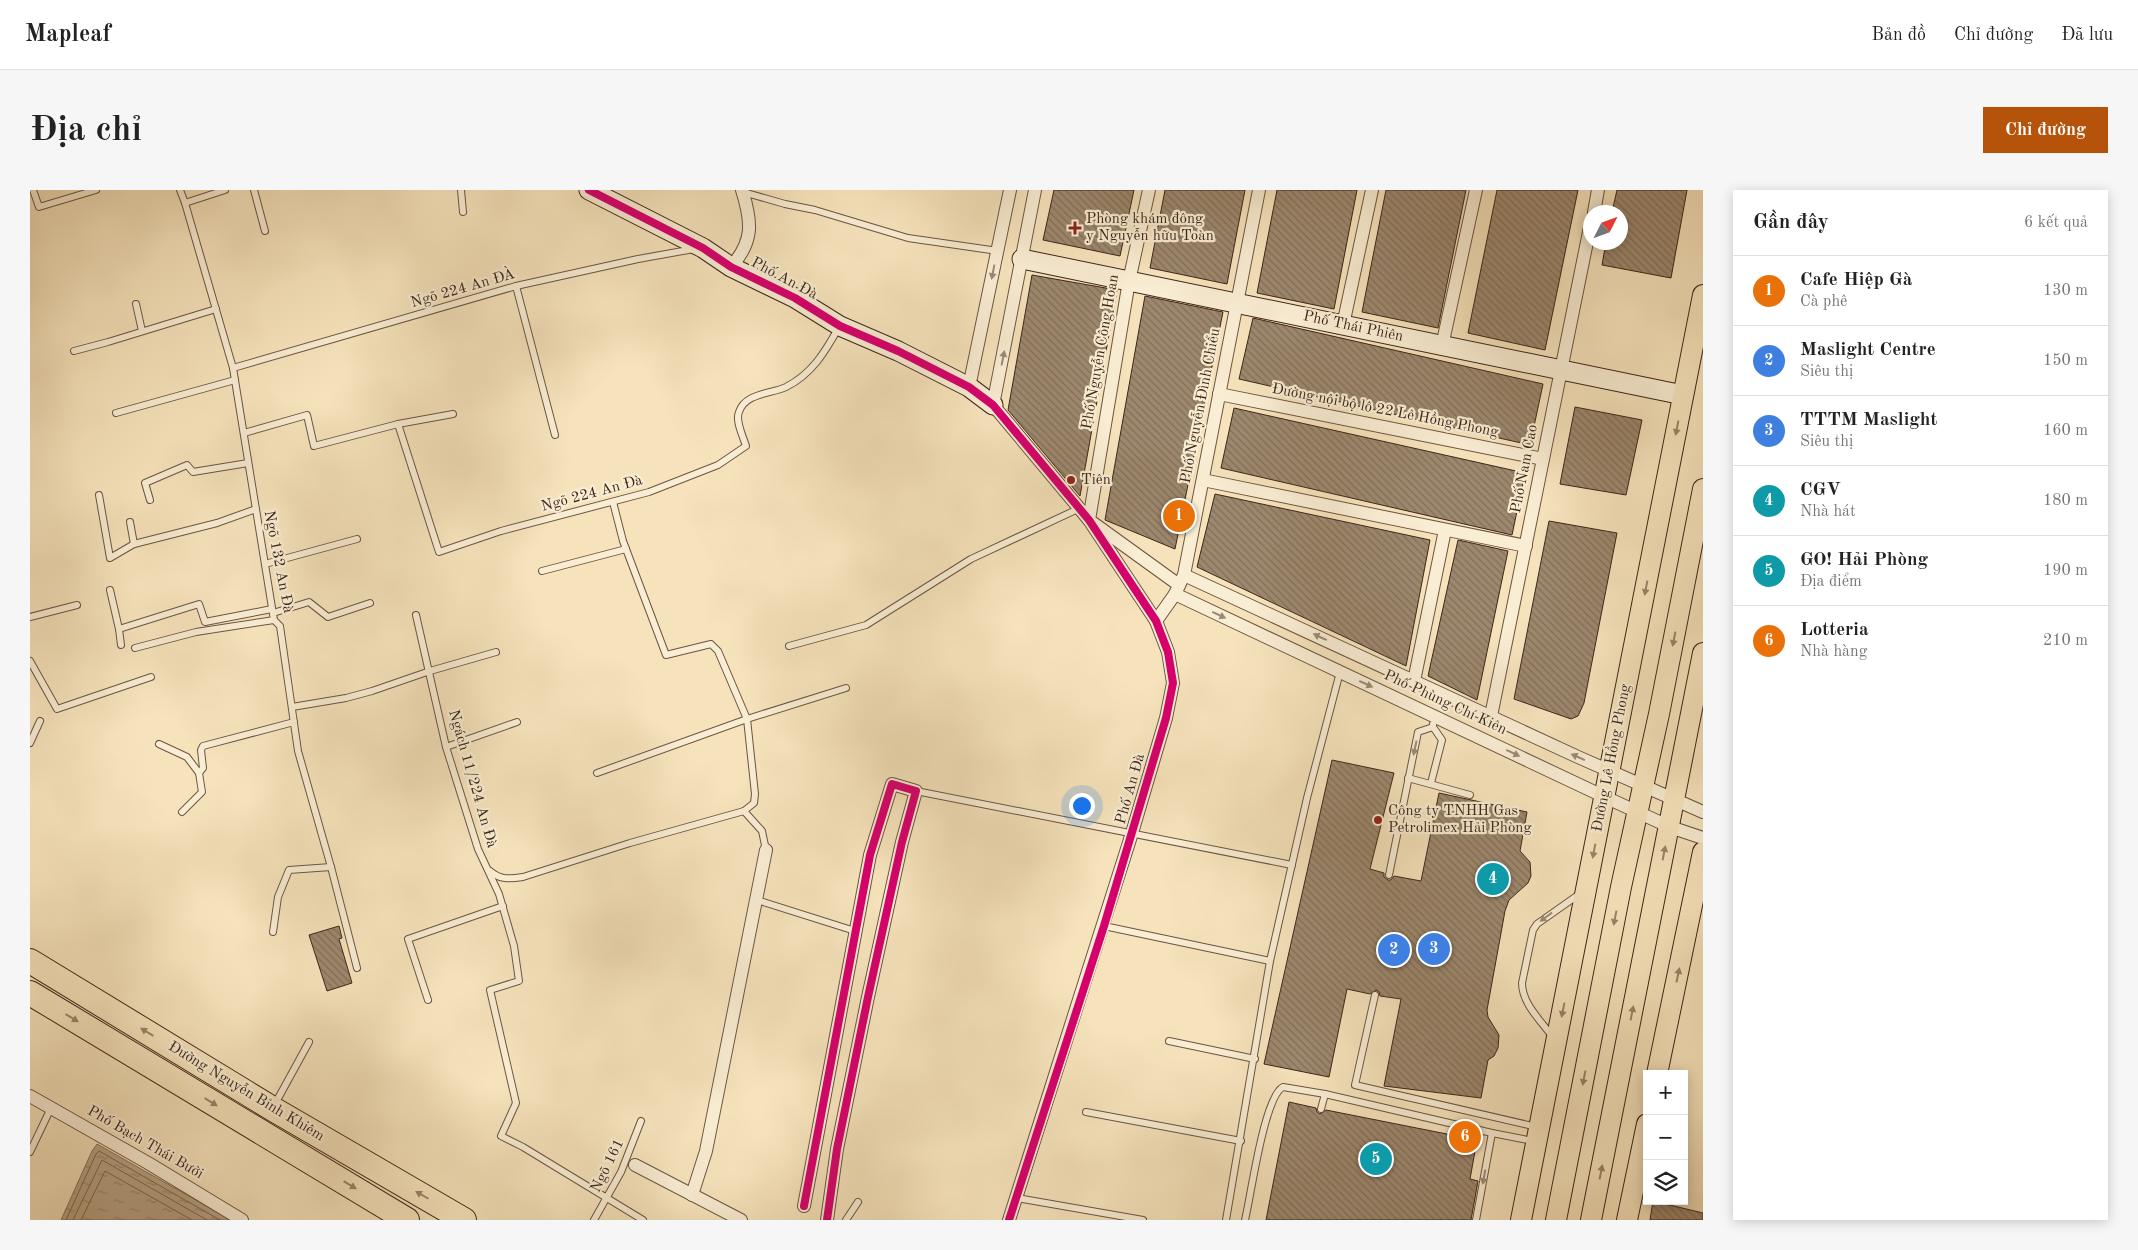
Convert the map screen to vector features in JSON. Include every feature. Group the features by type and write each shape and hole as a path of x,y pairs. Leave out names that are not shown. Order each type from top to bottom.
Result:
{"highway":[{"name":"Đường Nguyễn Bỉnh Khiêm","path":"30,961 273,1109 464,1220"},
{"name":"Đường Nguyễn Bỉnh Khiêm","path":"30,993 408,1220"}],"main road":[{"name":"Đường Lê Hồng Phong","path":"1521,1220 1703,295"},
{"path":"1556,1220 1620,887 1644,787 1703,488"},
{"path":"1591,1220 1703,653"},
{"path":"1658,1070 1703,852"},
{"path":"1627,1220 1643,1143"}],"street":[{"name":"Phố An Đà","path":"589,190 703,248 731,267 795,298 840,326 969,386 993,405 1089,520 1156,621 1168,652 1173,683 1166,718 1104,926 1010,1220"},
{"path":"969,386 1010,190"},
{"path":"993,405 1035,190"},
{"name":"Phố Nguyễn Công Hoan","path":"1089,520 1129,281 1149,190"},
{"name":"Phố Nguyễn Đình Chiểu","path":"1156,621 1179,585 1204,480 1259,190"},
{"path":"1343,325 1372,190"},
{"path":"1442,346 1476,190"},
{"path":"1595,205 1598,190"},
{"path":"731,267 743,253 751,229 742,191"},
{"name":"Phố Nam Cao","path":"1491,716 1586,250"},
{"name":"Phố Thái Phiên","path":"1022,259 1683,395"},
{"name":"Đường nội bộ lô 22 Lê Hồng Phong","path":"1219,394 1544,459"},
{"path":"1204,480 1526,546"},
{"path":"1089,520 1179,585"},
{"path":"1414,681 1445,530"},
{"name":"Phố Phùng Chí Kiên","path":"1179,585 1430,718 1670,827 1703,838"},
{"name":"Phố Phùng Chí Kiên","path":"1179,585 1414,681 1644,787 1703,812"},
{"path":"1429,688 1430,718"},
{"path":"804,1206 870,855 892,784 916,791 902,842 868,997 838,1149 827,1220"},
{"path":"692,1195 706,1151 766,850"},
{"name":"Phố Bạch Thái Bưởi","path":"30,1096 148,1163 242,1220"},
{"path":"635,1165 741,1220"}],"lane":[{"path":"33,190 39,207 96,190"},
{"name":"Ngõ 132 An Đà","path":"180,190 186,203 233,368 273,614 280,626 298,751 332,867 357,968"},
{"path":"186,203 225,190"},
{"path":"254,190 265,231"},
{"path":"461,190 463,212"},
{"path":"742,191 815,210 908,238 998,251"},
{"name":"Ngõ 224 An ĐÀ","path":"233,368 516,286 638,259 703,248"},
{"path":"516,286 555,435"},
{"path":"136,304 142,331"},
{"path":"74,351 216,309"},
{"name":"Ngõ 224 An Đà","path":"398,424 439,552 501,531 649,492 718,465 746,446 738,422 738,412 743,405 752,398 784,388 796,381 821,359 840,326"},
{"path":"116,413 235,380"},
{"path":"244,433 307,415 314,446 398,424 453,414"},
{"path":"150,500 145,483 187,465 193,472 248,463"},
{"path":"99,495 110,558 134,544 217,522 256,509"},
{"path":"487,869 496,877 508,879 523,877 630,843 744,811 754,803 755,794 746,719 718,651 712,644 666,655 626,549 613,502"},
{"path":"789,646 866,625 971,559 1078,508"},
{"path":"130,522 134,544"},
{"path":"264,564 357,539"},
{"path":"542,571 626,549"},
{"path":"110,590 121,645"},
{"path":"135,648 273,614 310,602 328,617 370,603"},
{"path":"119,628 199,604 205,622 273,614"},
{"path":"30,617 77,605"},
{"name":"Ngách 11/224 An Đà","path":"416,615 446,747 478,849 503,906 514,946 519,981 490,990 516,1103 501,1136 523,1147 607,1198"},
{"path":"292,707 346,698 496,652"},
{"path":"30,661 57,709 151,677"},
{"path":"1226,1220 1241,1141 1270,961 1340,672"},
{"path":"597,774 746,719 846,688"},
{"path":"1389,874 1418,732 1430,718 1442,740 1431,784"},
{"path":"30,743 40,721"},
{"path":"199,773 203,768 201,750 203,746 294,722"},
{"path":"446,747 517,722"},
{"path":"159,744 187,757 199,773 202,792 182,812"},
{"path":"1408,778 1470,795"},
{"path":"916,791 1292,864"},
{"path":"744,811 762,831 766,850"},
{"path":"273,932 278,897 289,870 332,867"},
{"path":"1556,1042 1526,1001 1522,991 1522,983 1533,930 1536,924 1586,890"},
{"path":"757,900 855,932"},
{"path":"428,1000 408,939 503,906"},
{"path":"1104,926 1270,961"},
{"path":"1375,995 1355,1085 1538,1134"},
{"path":"1169,1041 1254,1059"},
{"path":"273,1109 309,1042"},
{"path":"1245,1220 1271,1104 1283,1087 1324,1094 1492,1133 1538,1134"},
{"path":"1321,1109 1324,1094"},
{"path":"30,1152 51,1108"},
{"path":"1086,1112 1241,1141"},
{"name":"Ngõ 161","path":"594,1220 621,1172 641,1121"},
{"path":"1476,1220 1492,1133"},
{"path":"607,1198 643,1220"},
{"path":"1017,1198 1143,1220"},
{"path":"846,1220 858,1202"}],"water":[{"path":"97,1144 230,1220 61,1220 92,1151"}],"building":[{"path":"1054,190 1134,190 1120,256 1043,240"},
{"path":"1165,190 1245,190 1227,284 1150,268"},
{"path":"1277,190 1357,190 1334,309 1257,293"},
{"path":"1386,190 1466,190 1438,328 1362,312"},
{"path":"1497,190 1578,190 1545,350 1468,333"},
{"path":"1617,190 1687,190 1671,278 1602,265 1605,250 1628,250 1628,205 1614,205"},
{"path":"1032,275 1117,290 1080,496 1008,410"},
{"path":"1145,296 1223,312 1175,549 1105,520"},
{"path":"1253,318 1543,384 1530,445 1239,379"},
{"path":"1575,407 1642,420 1626,495 1560,484"},
{"path":"1234,408 1525,473 1512,535 1221,468"},
{"path":"1215,494 1430,540 1406,666 1197,567"},
{"path":"1549,521 1617,533 1584,703 1578,716 1571,719 1514,699"},
{"path":"1458,540 1508,551 1477,700 1428,676"},
{"path":"1332,760 1394,773 1370,869 1384,873 1384,877 1388,880 1391,880 1394,876 1421,881 1439,793 1527,812 1520,851 1530,862 1531,876 1528,883 1509,900 1505,911 1487,1010 1488,1017 1499,1035 1498,1048 1494,1056 1488,1060 1481,1098 1384,1086 1401,999 1380,996 1376,990 1370,994 1347,989 1329,1077 1264,1064"},
{"path":"339,926 342,938 339,939 352,983 327,991 309,935"},
{"path":"1289,1102 1316,1108 1320,1114 1326,1110 1477,1140 1470,1179 1478,1181 1471,1220 1266,1220"},
{"path":"1652,1205 1670,1205 1703,1213 1703,1220 1650,1220"}],"cycle path":[{"path":"589,190 703,248 731,267 795,298 840,326 898,351 969,387 993,405 1089,520 1156,621 1168,652 1173,683 1166,718 1104,926 1009,1220"},
{"path":"804,1206 870,855 892,784 916,791 902,842 868,997 837,1149 827,1220"}],"place":[{"name":"Phòng khám đông y Nguyễn hữu Toàn","path":"1075,228"},
{"name":"Tiên","path":"1071,480"},
{"name":"Cafe Hiệp Gà","path":"1179,516"},
{"name":"Công ty TNHH Gas Petrolimex Hải Phòng","path":"1378,820"},
{"name":"CGV","path":"1493,879"},
{"name":"TTTM Maslight","path":"1434,949"},
{"name":"Maslight Centre","path":"1394,950"},
{"name":"Lotteria","path":"1465,1137"},
{"name":"GO! Hải Phòng","path":"1376,1159"}]}
